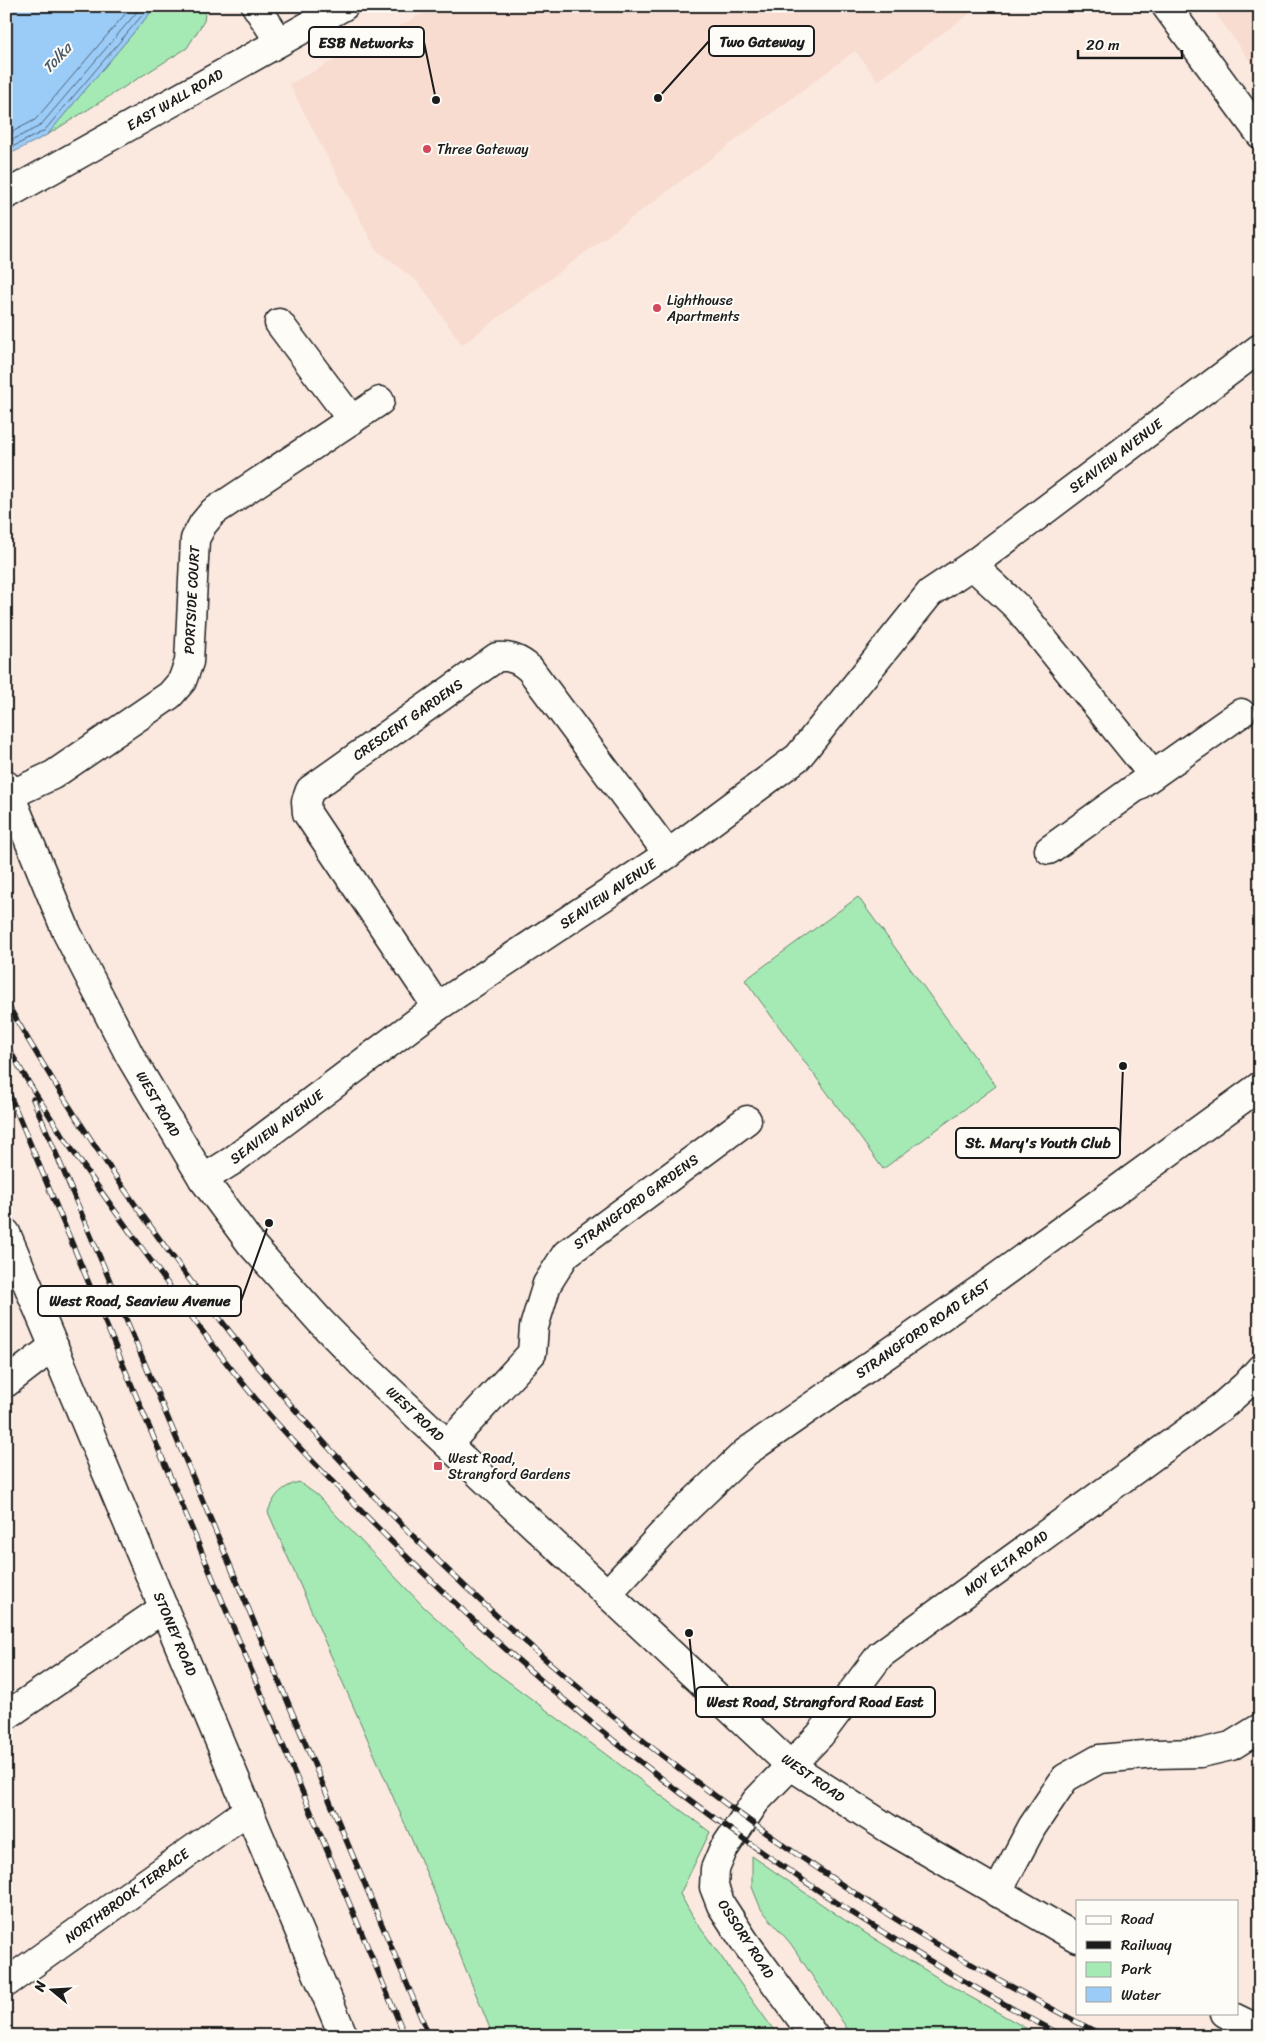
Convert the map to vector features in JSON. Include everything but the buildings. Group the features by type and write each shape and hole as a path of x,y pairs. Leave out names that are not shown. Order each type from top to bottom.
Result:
{"street":[{"path":"256,6 279,41"},
{"name":"EAST WALL ROAD","path":"6,195 344,6"},
{"path":"1166,6 1260,134"},
{"path":"279,323 352,420"},
{"name":"SEAVIEW AVENUE","path":"203,1179 232,1161 437,1008 668,854 798,757 930,593 972,565 1260,348"},
{"name":"PORTSIDE COURT","path":"8,790 53,776 170,695 182,681 189,662 195,539 203,524 213,512 380,401"},
{"path":"972,565 1017,607 1152,775"},
{"name":"CRESCENT GARDENS","path":"437,1008 308,813 306,801 310,790 498,656 508,656 522,662 530,669 668,854"},
{"path":"1049,850 1152,775 1242,713"},
{"name":"WEST ROAD","path":"8,790 67,932 130,1056 203,1179 252,1244 320,1321 366,1368 791,1766 889,1829 1076,1937"},
{"name":"STRANGFORD ROAD EAST","path":"608,1594 680,1515 746,1452 986,1285 1260,1086"},
{"name":"STRANGFORD GARDENS","path":"448,1444 532,1353 534,1327 547,1284 566,1254 747,1120"},
{"name":"STONEY ROAD","path":"6,1233 343,2035"},
{"path":"6,1383 54,1346"},
{"name":"MOY ELTA ROAD","path":"791,1766 820,1735 880,1655 1221,1407 1253,1377"},
{"path":"6,1716 164,1608"},
{"path":"997,1893 1032,1828 1065,1778 1099,1759 1155,1754 1201,1753 1231,1746 1260,1728"},
{"name":"OSSORY ROAD","path":"791,1766 756,1800 723,1850 715,1870 714,1887 721,1905 745,1942 814,2036"},
{"name":"NORTHBROOK TERRACE","path":"6,1982 248,1810"},
{"path":"1227,2014 1260,2030"}],"shaded area":[{"path":"437,6 980,6 878,81 855,51 462,345 419,283 376,250 289,84"},
{"path":"1210,6 1260,6 1260,76 1247,57"}],"green space":[{"path":"156,6 206,6 204,21 187,48 47,135"},
{"path":"858,897 996,1086 883,1169 745,980"},
{"path":"299,1482 317,1495 423,1606 490,1668 710,1832 680,1894 694,1919 778,2036 493,2036 429,1879 268,1512 279,1492"},
{"path":"752,1856 846,1921 956,1989 1040,2036 852,2036 791,1944 761,1909 752,1887"}],"water":[{"name":"Tolka","path":"6,6 156,6 47,135 6,156"}],"railway":[{"path":"6,1002 51,1078 149,1225 202,1296 270,1381 342,1463 419,1542 499,1618 582,1690 667,1759 755,1825 844,1886 939,1946 1104,2036"},
{"path":"6,1044 37,1096 88,1172 233,1371 303,1452 446,1594 526,1667 609,1737 695,1804 784,1867 875,1927 968,1983 1063,2036"},
{"path":"6,1086 405,2036"},
{"path":"33,1099 429,2036"}],"place":[{"name":"Two Gateway","path":"658,98"},
{"name":"ESB Networks","path":"436,100"},
{"name":"Three Gateway","path":"427,149"},
{"name":"Lighthouse Apartments","path":"657,308"},
{"name":"St. Mary's Youth Club","path":"1123,1066"},
{"name":"West Road, Seaview Avenue","path":"269,1223"},
{"name":"West Road, Strangford Gardens","path":"438,1466"},
{"name":"West Road, Strangford Road East","path":"689,1633"}]}
